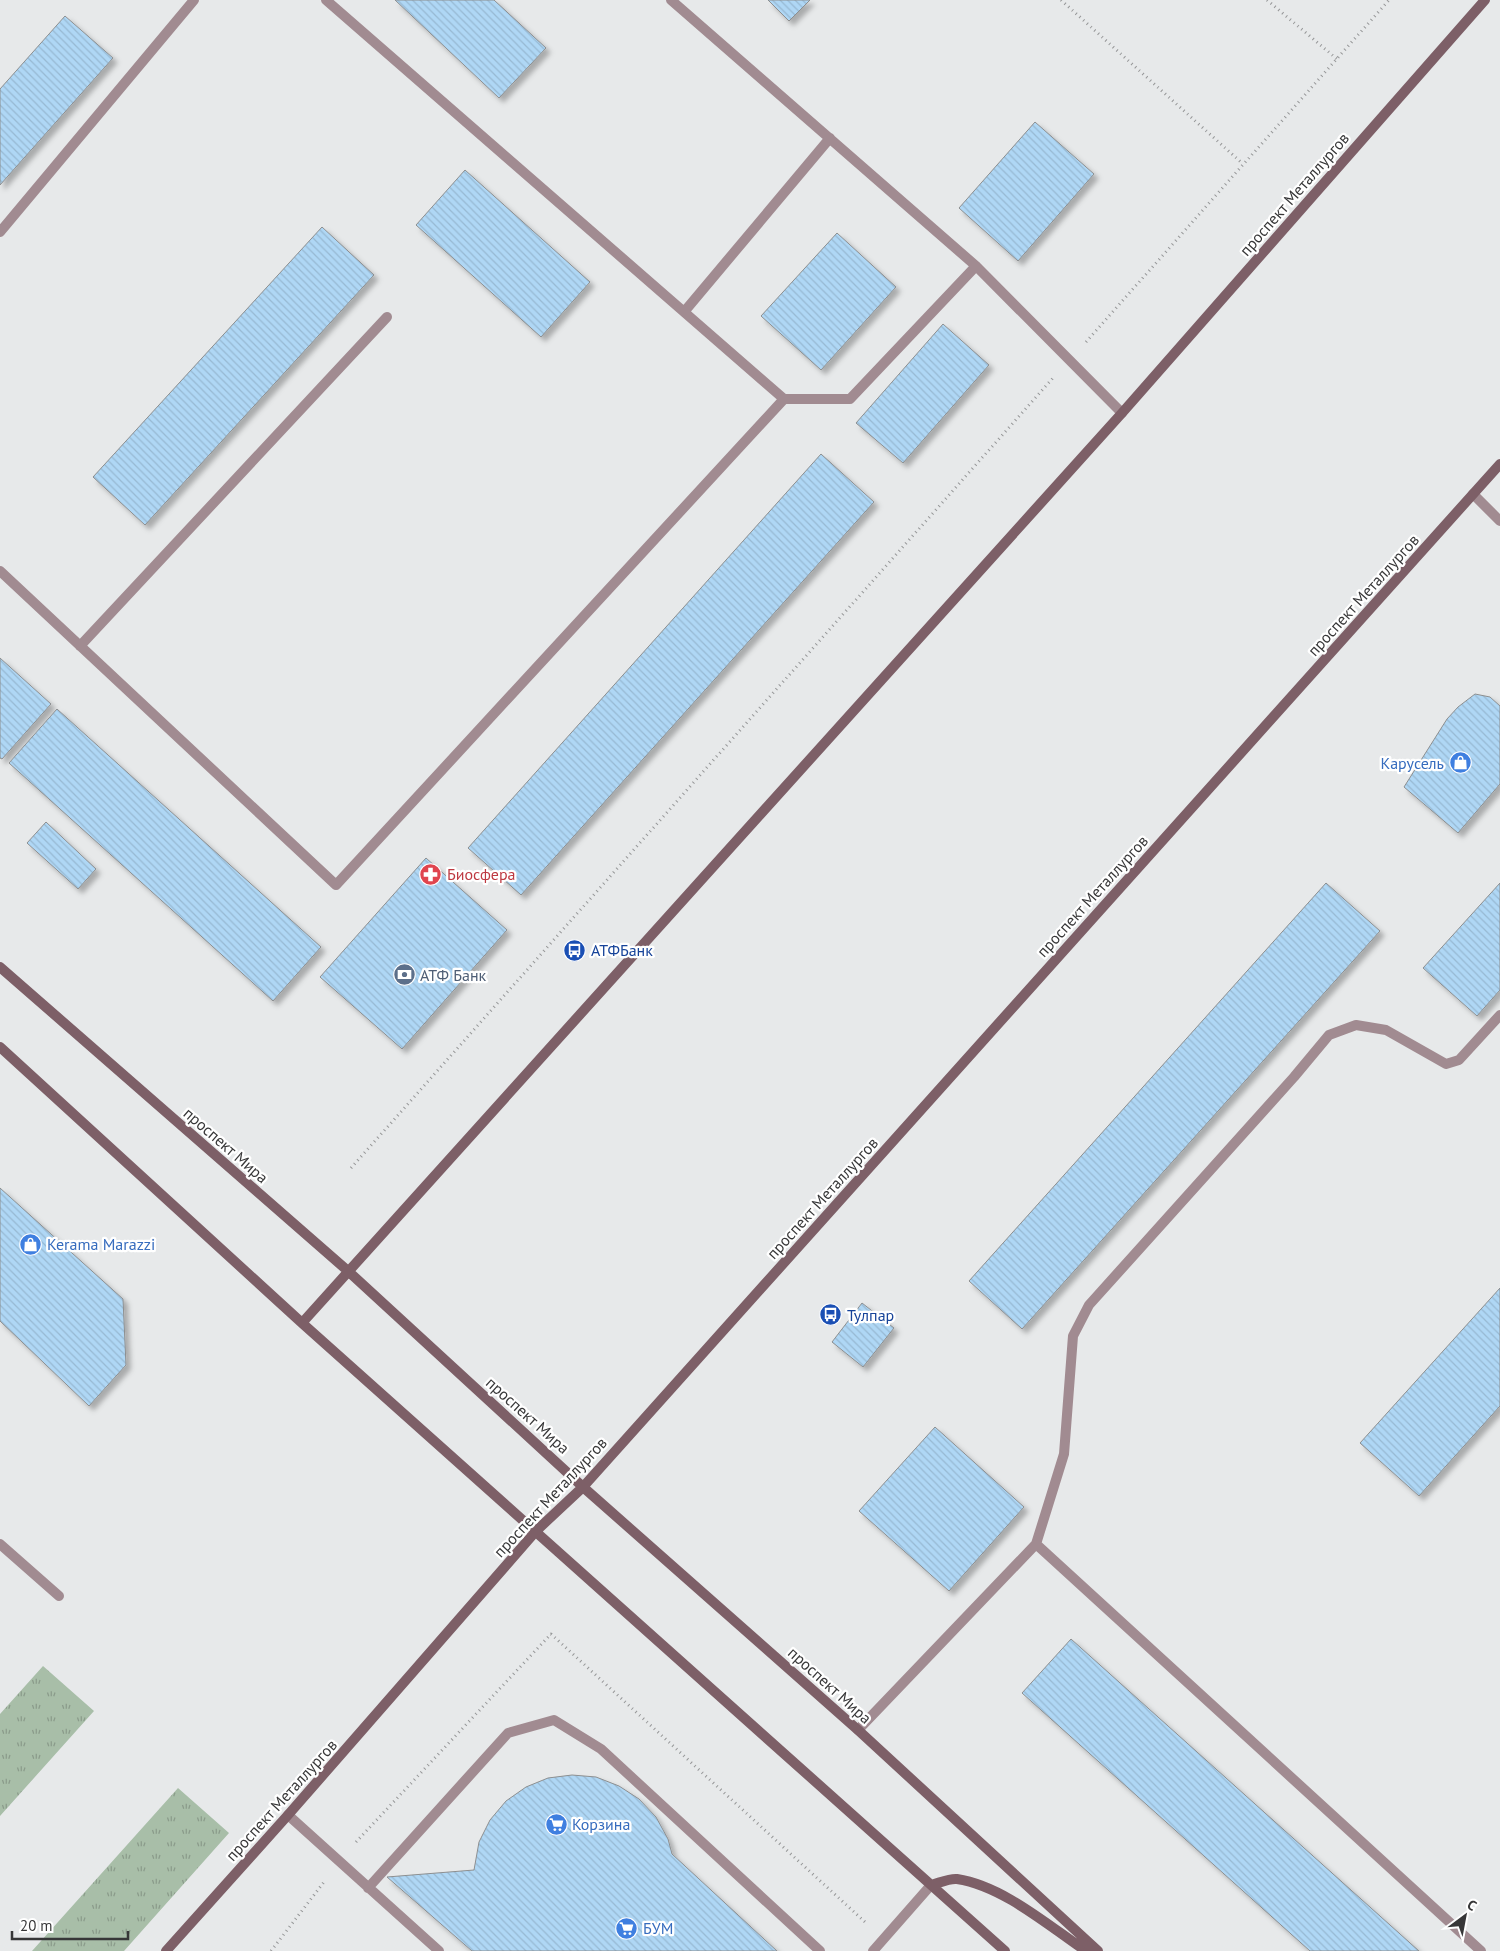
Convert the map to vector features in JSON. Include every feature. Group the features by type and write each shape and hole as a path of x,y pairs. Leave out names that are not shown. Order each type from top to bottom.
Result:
{"main road":[{"name":"проспект Металлургов","path":"302,1323 1122,413 1485,0"},
{"name":"проспект Металлургов","path":"166,1951 288,1815 536,1531 583,1486 1500,464"},
{"name":"проспект Мира","path":"0,967 348,1271 583,1486 858,1730 1098,1951"},
{"path":"0,1047 302,1323 1006,1951"},
{"path":"931,1885 956,1879 990,1889 1018,1905 1086,1951"}],"street":[{"path":"0,232 194,0"},
{"path":"326,0 784,399 850,399 976,266"},
{"path":"671,0 976,266 1122,413"},
{"path":"684,312 830,138"},
{"path":"80,646 387,316"},
{"path":"0,570 336,885 784,399"},
{"path":"1473,494 1500,521"},
{"path":"858,1730 1036,1544 1064,1454 1073,1336 1089,1305 1294,1077 1329,1035 1356,1025 1386,1030 1446,1064 1459,1060 1500,1015"},
{"path":"0,1544 59,1596"},
{"path":"1036,1544 1481,1951"},
{"path":"368,1888 508,1733 554,1720 601,1749 820,1951"},
{"path":"288,1815 439,1951"},
{"path":"872,1951 931,1885"}],"path":[{"path":"1061,0 1243,164"},
{"path":"1267,0 1337,59"},
{"path":"351,1168 1389,0"},
{"path":"271,1951 339,1861 551,1634 884,1939"}],"green space":[{"path":"43,1666 94,1711 0,1816 0,1714"},
{"path":"178,1788 229,1833 124,1951 32,1951"}],"building":[{"path":"395,0 494,0 546,48 499,98"},
{"path":"768,0 810,0 789,21"},
{"path":"65,16 113,58 0,185 0,89"},
{"path":"1035,122 1094,174 1018,261 959,208"},
{"path":"465,170 590,282 541,337 416,225"},
{"path":"322,227 374,275 145,525 93,477"},
{"path":"837,233 896,287 821,370 761,316"},
{"path":"943,324 989,365 903,463 856,423"},
{"path":"821,454 874,502 521,895 468,848"},
{"path":"0,658 51,704 2,759 0,758"},
{"name":"Карусель","path":"1475,694 1490,697 1500,706 1500,784 1458,833 1404,787 1447,719 1458,707"},
{"path":"57,709 321,947 273,1001 9,763"},
{"path":"46,822 96,869 78,889 27,843"},
{"path":"426,858 507,930 402,1049 320,977"},
{"path":"1326,883 1380,931 1022,1329 969,1281"},
{"path":"1500,883 1500,990 1477,1016 1423,968"},
{"name":"Kerama Marazzi","path":"0,1188 123,1299 126,1365 89,1406 0,1321"},
{"path":"1500,1288 1500,1406 1419,1496 1360,1443"},
{"path":"862,1303 894,1328 863,1367 832,1342"},
{"path":"935,1427 1024,1507 949,1591 859,1511"},
{"path":"1071,1639 1419,1951 1310,1951 1022,1693"},
{"path":"572,1775 596,1777 619,1786 639,1799 656,1817 668,1839 672,1854 777,1951 472,1951 387,1877 474,1870 479,1842 490,1820 506,1801 526,1787 548,1778"}],"place":[{"name":"Карусель","path":"1460,763"},
{"name":"Биосфера","path":"431,874"},
{"name":"АТФБанк","path":"575,950"},
{"name":"АТФ Банк","path":"404,975"},
{"name":"Kerama Marazzi","path":"31,1244"},
{"name":"Тулпар","path":"831,1315"},
{"name":"Корзина","path":"556,1824"},
{"name":"БУМ","path":"627,1928"}]}
